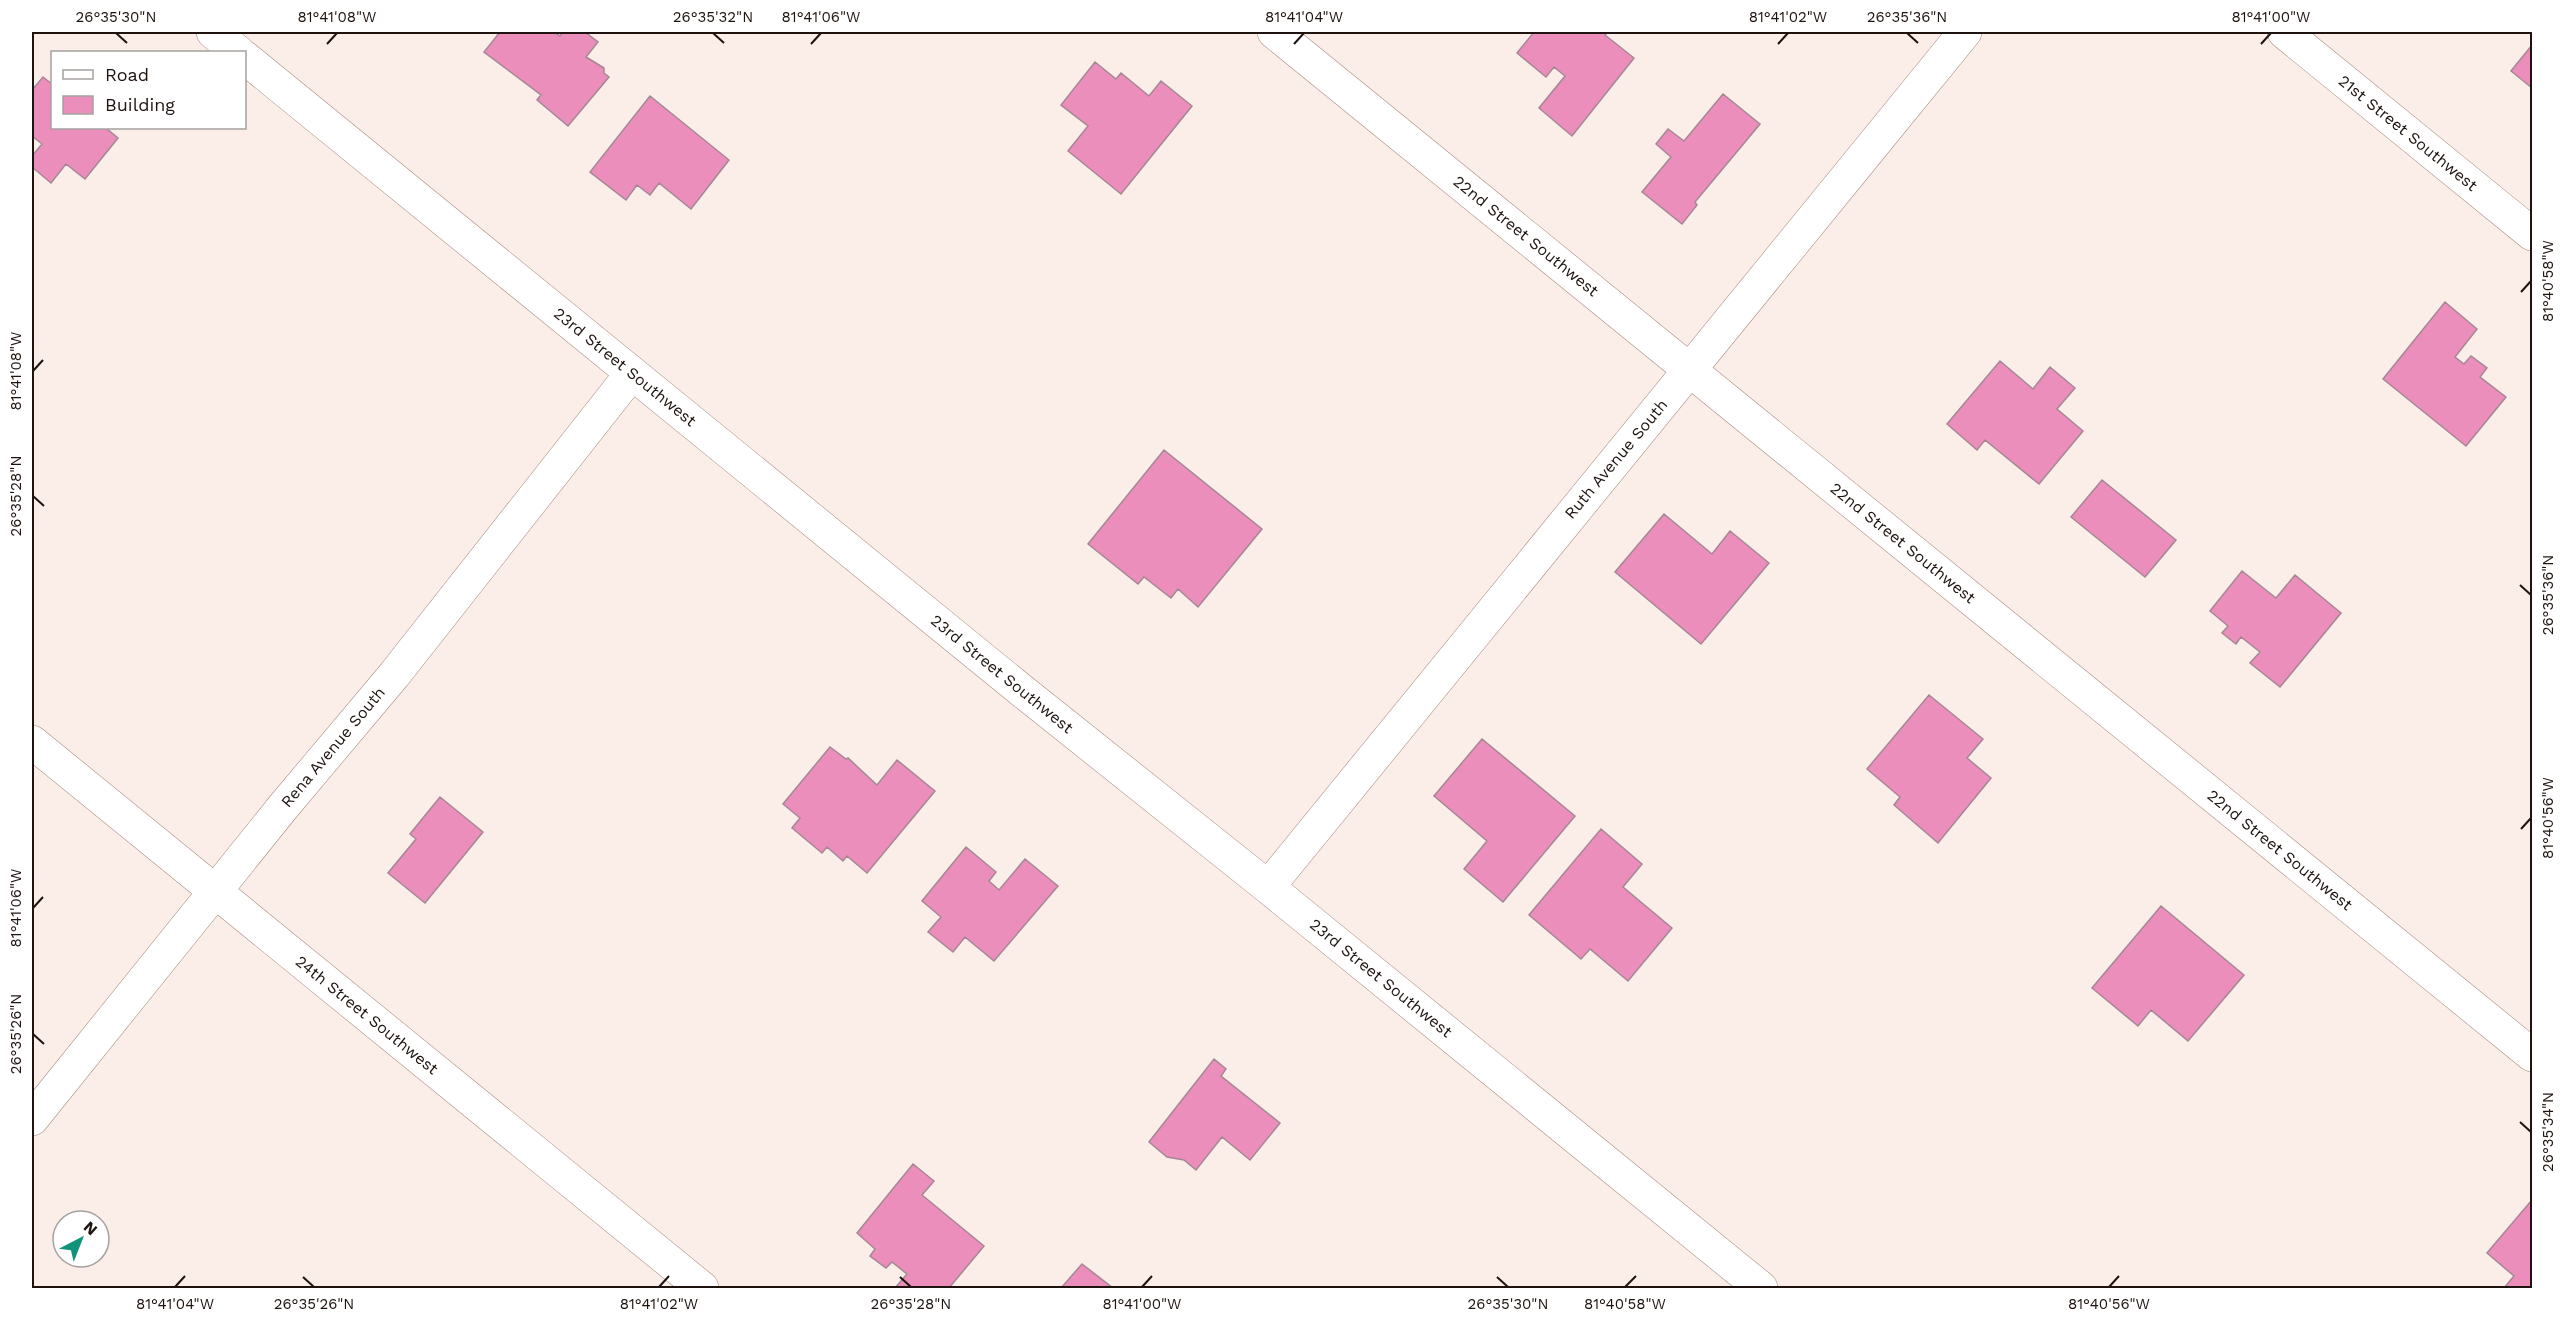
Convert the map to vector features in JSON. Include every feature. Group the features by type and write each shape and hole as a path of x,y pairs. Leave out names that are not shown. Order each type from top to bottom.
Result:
{"street":[{"path":"213,32 237,51"},
{"name":"22nd Street Southwest","path":"1274,32 2532,1055"},
{"name":"Ruth Avenue South","path":"1269,887 1572,511 1691,370 1965,32"},
{"name":"21st Street Southwest","path":"2284,32 2532,234"},
{"name":"23rd Street Southwest","path":"246,59 1021,690 1269,887 1761,1288"},
{"name":"Rena Avenue South","path":"32,1119 490,555 632,373"},
{"name":"24th Street Southwest","path":"32,742 702,1288"}],"building":[{"path":"500,32 557,32 555,33 560,36 563,32 585,32 598,42 586,57 604,68 604,73 609,77 568,126 537,100 541,95 484,52"},
{"path":"1534,32 1608,32 1605,35 1634,58 1572,136 1539,108 1565,76 1554,67 1546,77 1517,53"},
{"path":"2532,45 2532,88 2511,71"},
{"path":"1095,62 1116,79 1121,73 1149,96 1161,81 1192,106 1121,194 1068,151 1088,126 1061,105"},
{"path":"43,77 51,83 51,129 107,129 118,138 85,179 66,164 51,183 32,167 32,156 42,144 32,136 32,90"},
{"path":"1723,94 1760,124 1695,202 1697,205 1682,224 1642,192 1671,157 1656,144 1668,129 1684,141"},
{"path":"650,96 729,160 691,209 659,183 650,195 637,185 626,200 590,172"},
{"path":"2445,302 2477,329 2455,357 2464,364 2471,356 2487,368 2480,377 2506,397 2466,446 2383,379"},
{"path":"2000,361 2033,389 2050,367 2075,388 2057,409 2083,431 2039,484 1985,440 1977,450 1947,424"},
{"path":"1164,450 1262,529 1198,607 1178,589 1171,598 1144,577 1138,584 1088,544"},
{"path":"2102,480 2176,540 2145,577 2071,517"},
{"path":"1664,514 1712,554 1730,531 1769,563 1701,644 1615,572"},
{"path":"2242,571 2276,598 2295,575 2341,613 2280,687 2250,663 2260,652 2241,637 2236,644 2222,633 2228,626 2210,611"},
{"path":"1929,695 1983,739 1967,758 1991,778 1938,843 1894,805 1900,797 1867,769"},
{"path":"1482,739 1575,816 1503,902 1464,869 1487,841 1434,796"},
{"path":"830,747 846,759 848,758 877,785 897,760 935,791 867,873 847,856 843,861 827,847 822,853 792,828 800,818 783,804"},
{"path":"440,797 483,832 425,903 388,873 416,839 410,834"},
{"path":"1601,829 1642,864 1623,887 1672,928 1628,981 1590,949 1581,959 1529,915"},
{"path":"966,847 996,872 989,881 999,890 1025,859 1058,886 994,961 965,937 953,952 928,932 941,917 922,901"},
{"path":"2161,906 2244,975 2188,1041 2151,1010 2138,1026 2092,988"},
{"path":"1214,1059 1226,1069 1221,1076 1280,1123 1250,1160 1222,1137 1196,1170 1184,1160 1167,1157 1149,1142"},
{"path":"913,1164 934,1181 922,1195 984,1246 949,1288 895,1288 907,1274 892,1262 886,1268 870,1256 875,1249 857,1233"},
{"path":"2531,1201 2532,1288 2504,1288 2514,1276 2487,1253"},
{"path":"1082,1264 1113,1288 1061,1288"}]}
